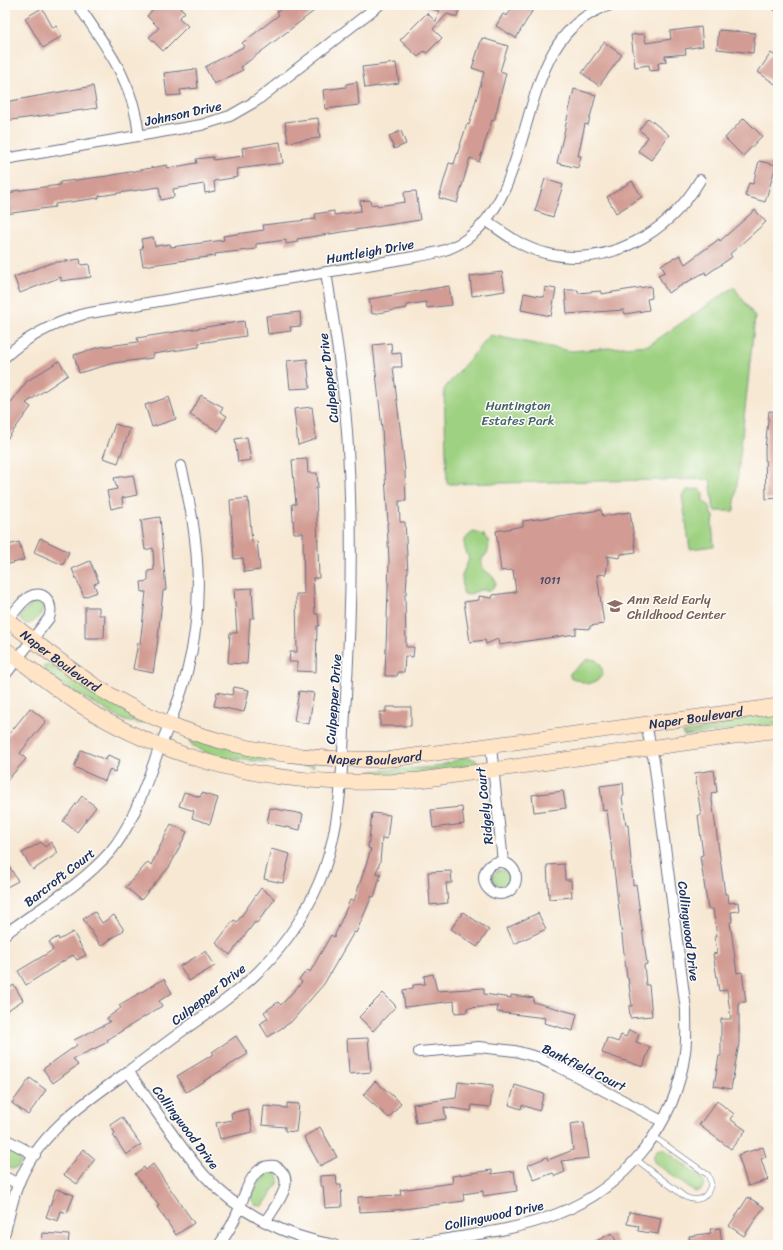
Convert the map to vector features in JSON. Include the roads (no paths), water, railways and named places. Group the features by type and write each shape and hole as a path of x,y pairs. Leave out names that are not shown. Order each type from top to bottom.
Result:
{"main road":[{"name":"Naper Boulevard","path":"6,619 97,687 169,724 205,737 250,748 303,757 342,760 392,759 491,747 778,706"},
{"name":"Naper Boulevard","path":"5,649 88,710 123,729 161,746 208,762 257,774 303,781 380,783 420,780 778,730"}],"street":[{"path":"78,5 120,69 130,91 137,118 139,136"},
{"name":"Johnson Drive","path":"5,159 212,123 244,110 379,5"},
{"name":"Huntleigh Drive","path":"5,357 27,340 48,327 84,314 440,252 465,240 487,221 503,193 543,74 555,47 578,22 596,10 610,5"},
{"path":"487,221 513,239 545,253 569,258 604,255 633,244 665,222 692,195 700,180"},
{"name":"Culpepper Drive","path":"5,1232 18,1184 34,1155 54,1130 70,1113 243,986 277,952 290,936 308,905 324,868 333,839 342,783 342,760 351,621 351,518 346,415 326,272"},
{"name":"Barcroft Court","path":"5,934 86,876 111,850 130,820 161,746 187,673 196,625 199,595 196,536 181,466"},
{"path":"5,675 49,618 51,612 49,601 45,597 33,595 27,598 6,619"},
{"name":"Collingwood Drive","path":"412,1245 531,1223 557,1214 591,1197 611,1183 637,1160 662,1121 672,1101 682,1068 686,1036 686,1010 651,747 646,725"},
{"name":"Ridgely Court","path":"491,747 503,862"},
{"name":"Bankfield Court","path":"419,1052 479,1047 522,1053 561,1068 662,1121"},
{"name":"Collingwood Drive","path":"128,1071 192,1160 206,1177 240,1207 281,1229 310,1240 334,1245"},
{"path":"5,1139 34,1155"},
{"path":"219,1245 227,1234 240,1207 247,1187 258,1171 264,1167 275,1166 285,1174 287,1180 286,1187 266,1221"},
{"path":"5,1177 18,1184"}],"lane":[{"path":"637,1160 685,1197 693,1200 701,1199 706,1196 710,1183 708,1176 653,1136"}],"place":[{"name":"Ann Reid Early Childhood Center","path":"615,606"}],"park label":[{"name":"Huntington Estates Park","path":"518,412"}]}
